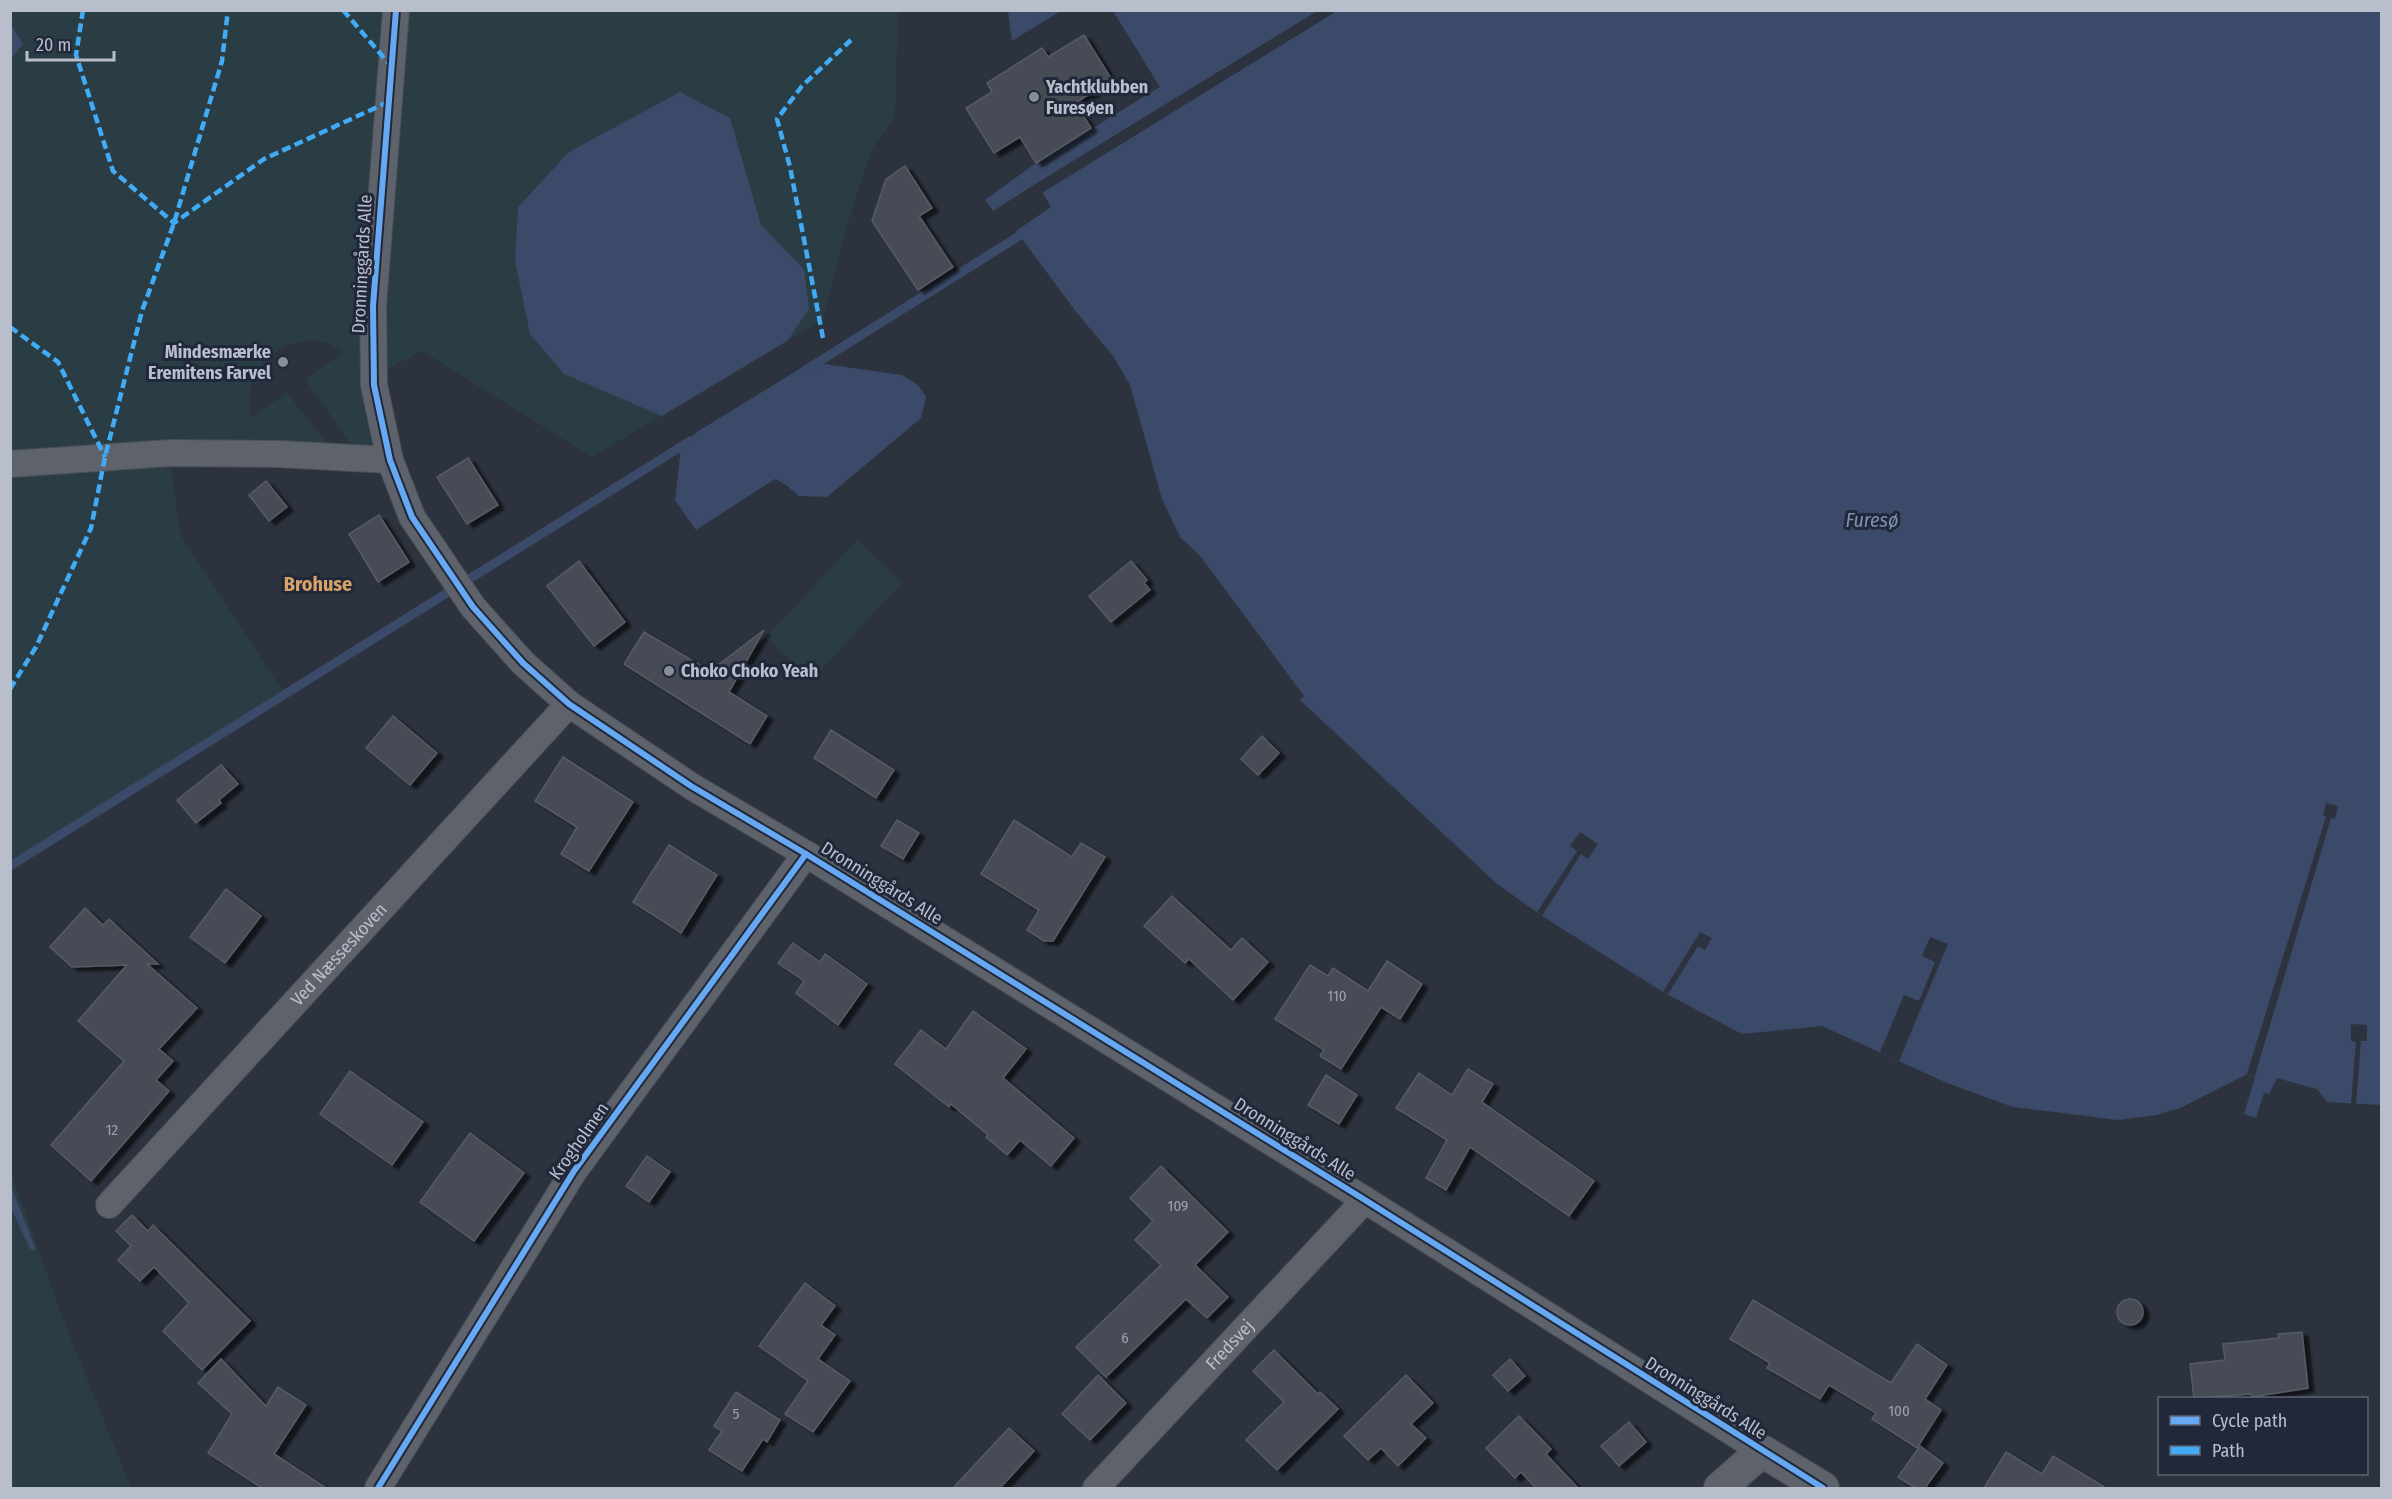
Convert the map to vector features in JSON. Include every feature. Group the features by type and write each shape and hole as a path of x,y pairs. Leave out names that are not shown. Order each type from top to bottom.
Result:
{"street":[{"name":"Dronninggårds Alle","path":"396,10 373,306 374,386 390,460 412,517 442,558 473,607 522,663 569,704 691,786 806,854 1365,1200 1823,1488"},
{"path":"10,465 170,453 279,453 390,460"},
{"name":"Ved Næsseskoven","path":"110,1204 569,704"},
{"name":"Krogholmen","path":"378,1488 574,1171 806,854"},
{"name":"Fredsvej","path":"1096,1488 1365,1200"},
{"path":"1720,1488 1762,1451"}],"shaded area":[{"path":"11,10 898,10 895,117 872,149 849,219 822,320 592,457 422,351 361,383 378,445 354,449 305,379 344,352 326,343 307,341 291,344 278,350 266,360 252,385 249,401 251,417 287,393 330,447 167,443 181,536 286,696 11,869 10,59 23,44 11,24"},
{"path":"857,540 902,582 812,680 766,638"},
{"path":"10,1170 66,1327 131,1488 11,1488"}],"water":[{"path":"1008,10 1061,11 1012,41"},
{"name":"Furesø","path":"1093,11 2381,11 2381,1105 2327,1102 2317,1089 2277,1078 2269,1094 2264,1093 2256,1118 2244,1114 2255,1077 2247,1074 2180,1108 2157,1115 2118,1120 2013,1107 1947,1083 1822,1026 1742,1034 1663,992 1542,916 1496,883 1300,700 1304,696 1201,557 1180,537 1162,499 1130,385 1113,356 1077,313 1016,231 1051,207 1037,183 993,211 985,200 1036,163 1145,96"},
{"path":"11,24 23,44 11,59"},
{"path":"680,92 730,118 761,225 804,269 809,309 787,341 662,416 564,374 530,334 515,260 518,207 569,152"},
{"path":"824,364 902,375 918,385 926,397 921,418 827,497 799,496 775,479 696,530 675,500 681,447 697,432 806,365"},
{"path":"10,1186 36,1250 30,1249 11,1208"}],"pier":[{"path":"1090,10 1113,11 1160,87 1145,96 1134,79 1132,80"},
{"path":"1319,10 1337,11 1042,193 1037,183"},
{"path":"1064,11 1013,44 1012,41"},
{"path":"2326,803 2338,806 2335,819 2331,818 2255,1076 2247,1074 2326,817 2323,815"},
{"path":"1580,832 1598,844 1588,859 1581,854 1542,916 1537,912 1577,851 1570,846"},
{"path":"1700,932 1712,938 1705,950 1698,946 1668,994 1663,992"},
{"path":"1930,937 1948,944 1899,1061 1880,1052 1904,995 1919,1001 1935,962 1922,956"},
{"path":"2351,1024 2367,1025 2367,1041 2361,1041 2356,1104 2351,1104 2356,1042 2351,1041"}],"building":[{"name":"Yachtklubben Furesøen","path":"1084,35 1112,80 1075,103 1091,128 1036,163 1020,137 994,153 966,108 992,92 987,83 1042,48 1048,57"},
{"path":"905,166 932,208 919,216 953,267 918,290 872,221 886,179"},
{"path":"468,458 498,505 467,524 437,477"},
{"path":"266,481 287,507 269,521 249,495"},
{"path":"379,515 409,562 378,582 349,534"},
{"path":"579,561 625,622 594,646 547,586"},
{"path":"1131,561 1147,580 1144,583 1150,590 1111,622 1089,596"},
{"path":"764,630 729,692 767,716 750,744 624,664 644,632 710,671"},
{"path":"393,716 437,753 410,785 366,748"},
{"path":"831,730 894,770 876,798 814,758"},
{"path":"1262,736 1279,753 1258,775 1241,759"},
{"path":"563,757 633,802 589,871 561,854 577,827 535,801"},
{"path":"221,765 238,784 219,800 221,803 196,823 177,800"},
{"path":"897,820 919,833 903,859 881,846"},
{"path":"1014,820 1072,857 1081,843 1105,857 1053,941 1044,941 1027,930 1039,910 981,874"},
{"path":"669,845 717,875 681,933 633,902"},
{"path":"226,889 261,916 225,963 190,937"},
{"path":"1172,896 1231,950 1242,938 1268,962 1233,1000 1189,959 1185,963 1144,926"},
{"path":"85,908 103,925 109,919 158,964 147,964 197,1008 159,1049 173,1061 156,1080 169,1091 91,1181 51,1145 124,1061 78,1021 127,965 72,967 50,947"},
{"path":"793,943 820,962 825,954 867,984 838,1025 796,993 804,981 778,963"},
{"path":"1387,961 1422,984 1400,1019 1381,1007 1341,1069 1320,1056 1324,1050 1275,1019 1310,965 1328,976 1333,968 1368,991"},
{"path":"973,1011 1026,1049 1003,1078 1074,1138 1051,1166 1020,1140 1007,1155 986,1137 988,1135 951,1104 949,1107 895,1064 921,1030 946,1049"},
{"path":"1468,1069 1493,1084 1482,1102 1594,1181 1569,1216 1470,1147 1446,1190 1426,1178 1447,1140 1396,1108 1419,1073 1452,1095"},
{"path":"350,1071 423,1122 392,1165 320,1114"},
{"path":"1326,1075 1357,1095 1339,1124 1308,1105"},
{"path":"470,1133 524,1173 474,1241 420,1202"},
{"path":"647,1156 670,1172 649,1202 626,1186"},
{"path":"1161,1166 1228,1232 1195,1265 1228,1297 1207,1318 1186,1299 1106,1377 1076,1347 1161,1265 1135,1240 1153,1221 1130,1198"},
{"path":"132,1215 148,1231 153,1225 250,1321 202,1370 163,1331 189,1303 154,1267 140,1281 118,1260 131,1246 116,1231"},
{"path":"805,1283 835,1306 821,1325 835,1335 818,1359 850,1381 813,1432 785,1414 808,1381 759,1346"},
{"path":"2130,1299 2139,1303 2143,1312 2139,1321 2130,1325 2121,1321 2117,1312 2121,1303"},
{"path":"1753,1300 1891,1383 1917,1344 1947,1365 1925,1399 1941,1410 1917,1448 1872,1419 1876,1413 1829,1385 1820,1399 1767,1368 1770,1363 1730,1339"},
{"path":"2302,1332 2308,1388 2252,1397 2251,1394 2194,1397 2190,1364 2225,1360 2223,1344 2279,1338 2278,1334"},
{"path":"1274,1350 1318,1394 1320,1392 1338,1409 1277,1470 1246,1440 1284,1402 1253,1371"},
{"path":"221,1359 266,1406 278,1387 306,1405 274,1454 326,1488 262,1488 208,1453 232,1414 198,1383"},
{"path":"1510,1359 1525,1376 1508,1391 1493,1375"},
{"path":"1098,1375 1126,1403 1090,1440 1062,1414"},
{"path":"1406,1375 1433,1403 1411,1424 1426,1438 1398,1466 1381,1448 1368,1460 1344,1436"},
{"path":"736,1392 780,1420 767,1442 763,1439 742,1471 709,1450 722,1431 714,1426"},
{"path":"1519,1416 1551,1449 1546,1454 1578,1488 1536,1488 1521,1472 1515,1478 1486,1448"},
{"path":"1629,1422 1646,1442 1619,1466 1601,1446"},
{"path":"1009,1428 1034,1451 1000,1488 953,1488"},
{"path":"1920,1446 1943,1463 1925,1488 1915,1488 1898,1477"},
{"path":"2006,1452 2042,1474 2053,1456 2106,1488 1984,1488"}],"waterway":[{"path":"804,371 1019,236"},
{"path":"10,866 690,441"}],"marked path":[{"path":"83,10 76,55 113,171 174,223 264,159 386,103"},
{"path":"10,689 36,647 91,528 105,457 142,311 174,223 222,61 228,10"},
{"path":"343,10 390,65"},
{"path":"823,338 790,167 777,119 802,86 851,40"},
{"path":"10,327 58,362 105,457"}],"cycle path":[{"path":"396,10 373,306 374,385 390,460 412,517 473,607 523,663 569,704 691,786 806,854 1365,1200 1823,1488"},
{"path":"378,1488 574,1171 806,854"}],"place":[{"name":"Yachtklubben Furesøen","path":"1034,97"},
{"name":"Mindesmærke Eremitens Farvel","path":"283,362"},
{"name":"Choko Choko Yeah","path":"669,671"}],"district":[{"name":"Brohuse","path":"318,584"}]}
